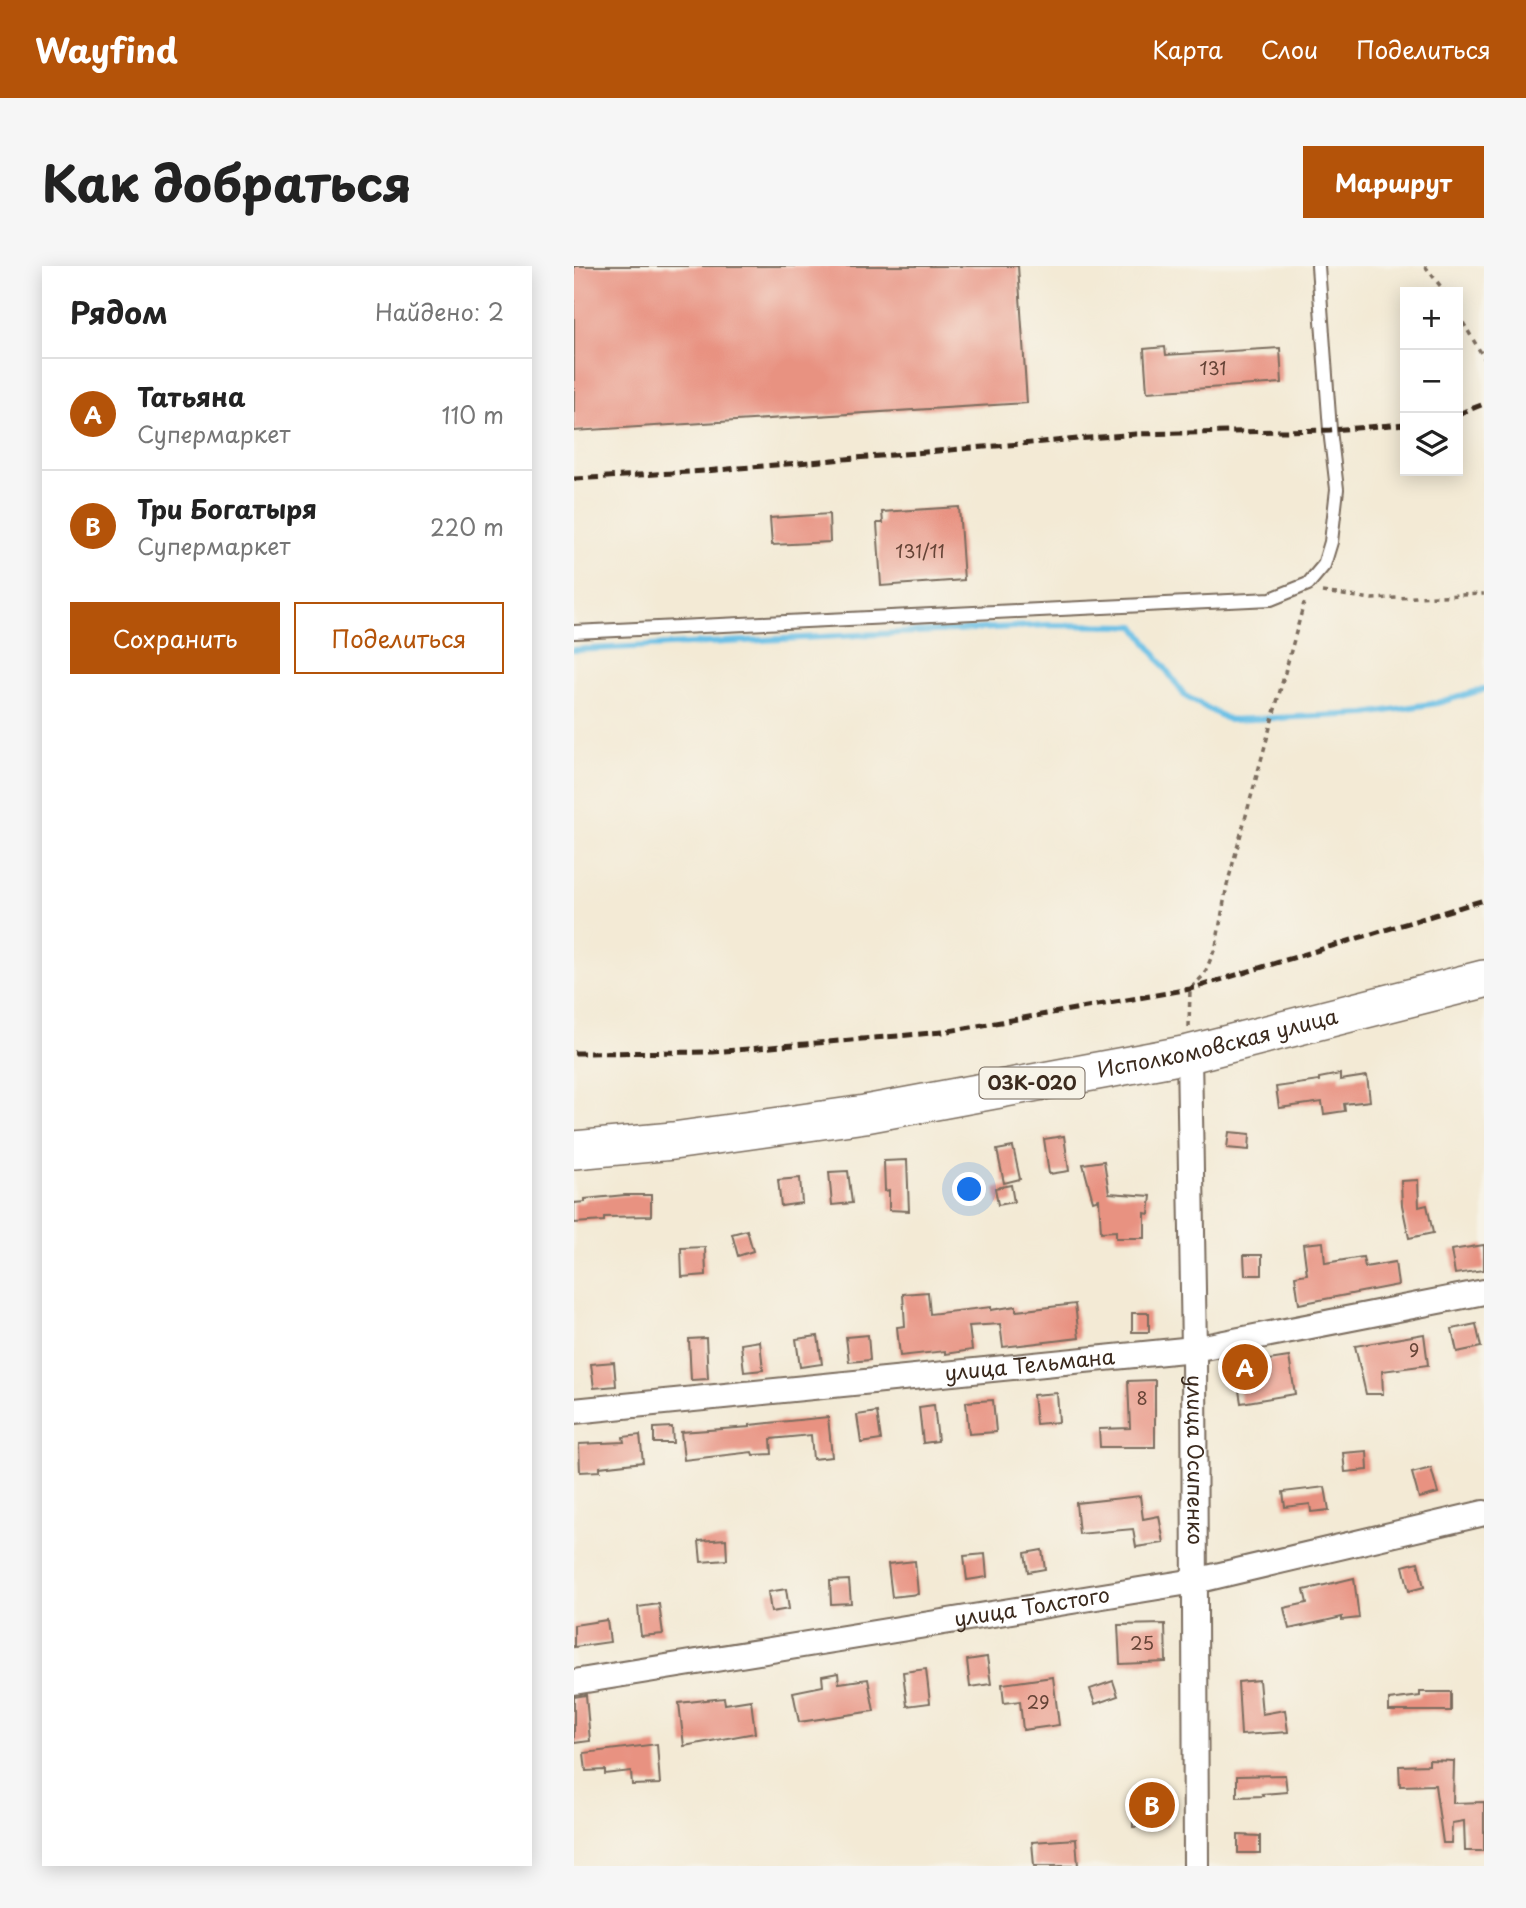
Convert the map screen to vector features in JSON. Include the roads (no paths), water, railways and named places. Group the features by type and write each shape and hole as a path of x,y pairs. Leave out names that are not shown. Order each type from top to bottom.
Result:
{"main road":[{"name":"Исполкомовская улица","path":"574,1150 673,1141 865,1114 1189,1054 1484,979"}],"street":[{"name":"улица Осипенко","path":"1189,1054 1194,1349 1196,1866"},
{"name":"улица Тельмана","path":"574,1411 1194,1349 1484,1292"},
{"name":"улица Толстого","path":"574,1682 1195,1581 1484,1513"}],"lane":[{"path":"574,632 1271,599 1308,584 1324,565 1331,542 1337,489 1318,266"}],"waterway":[{"path":"574,650 1049,625 1135,626 1185,696 1229,720 1366,714 1437,703 1484,689"}],"railway":[{"path":"1461,413 1484,404"},
{"path":"574,479 705,471 1136,434 1330,430 1400,424"},
{"path":"574,1053 713,1052 943,1032 1190,989 1484,900"}],"place":[{"name":"Татьяна","path":"1245,1367"},
{"name":"Три Богатыря","path":"1152,1805"}]}
